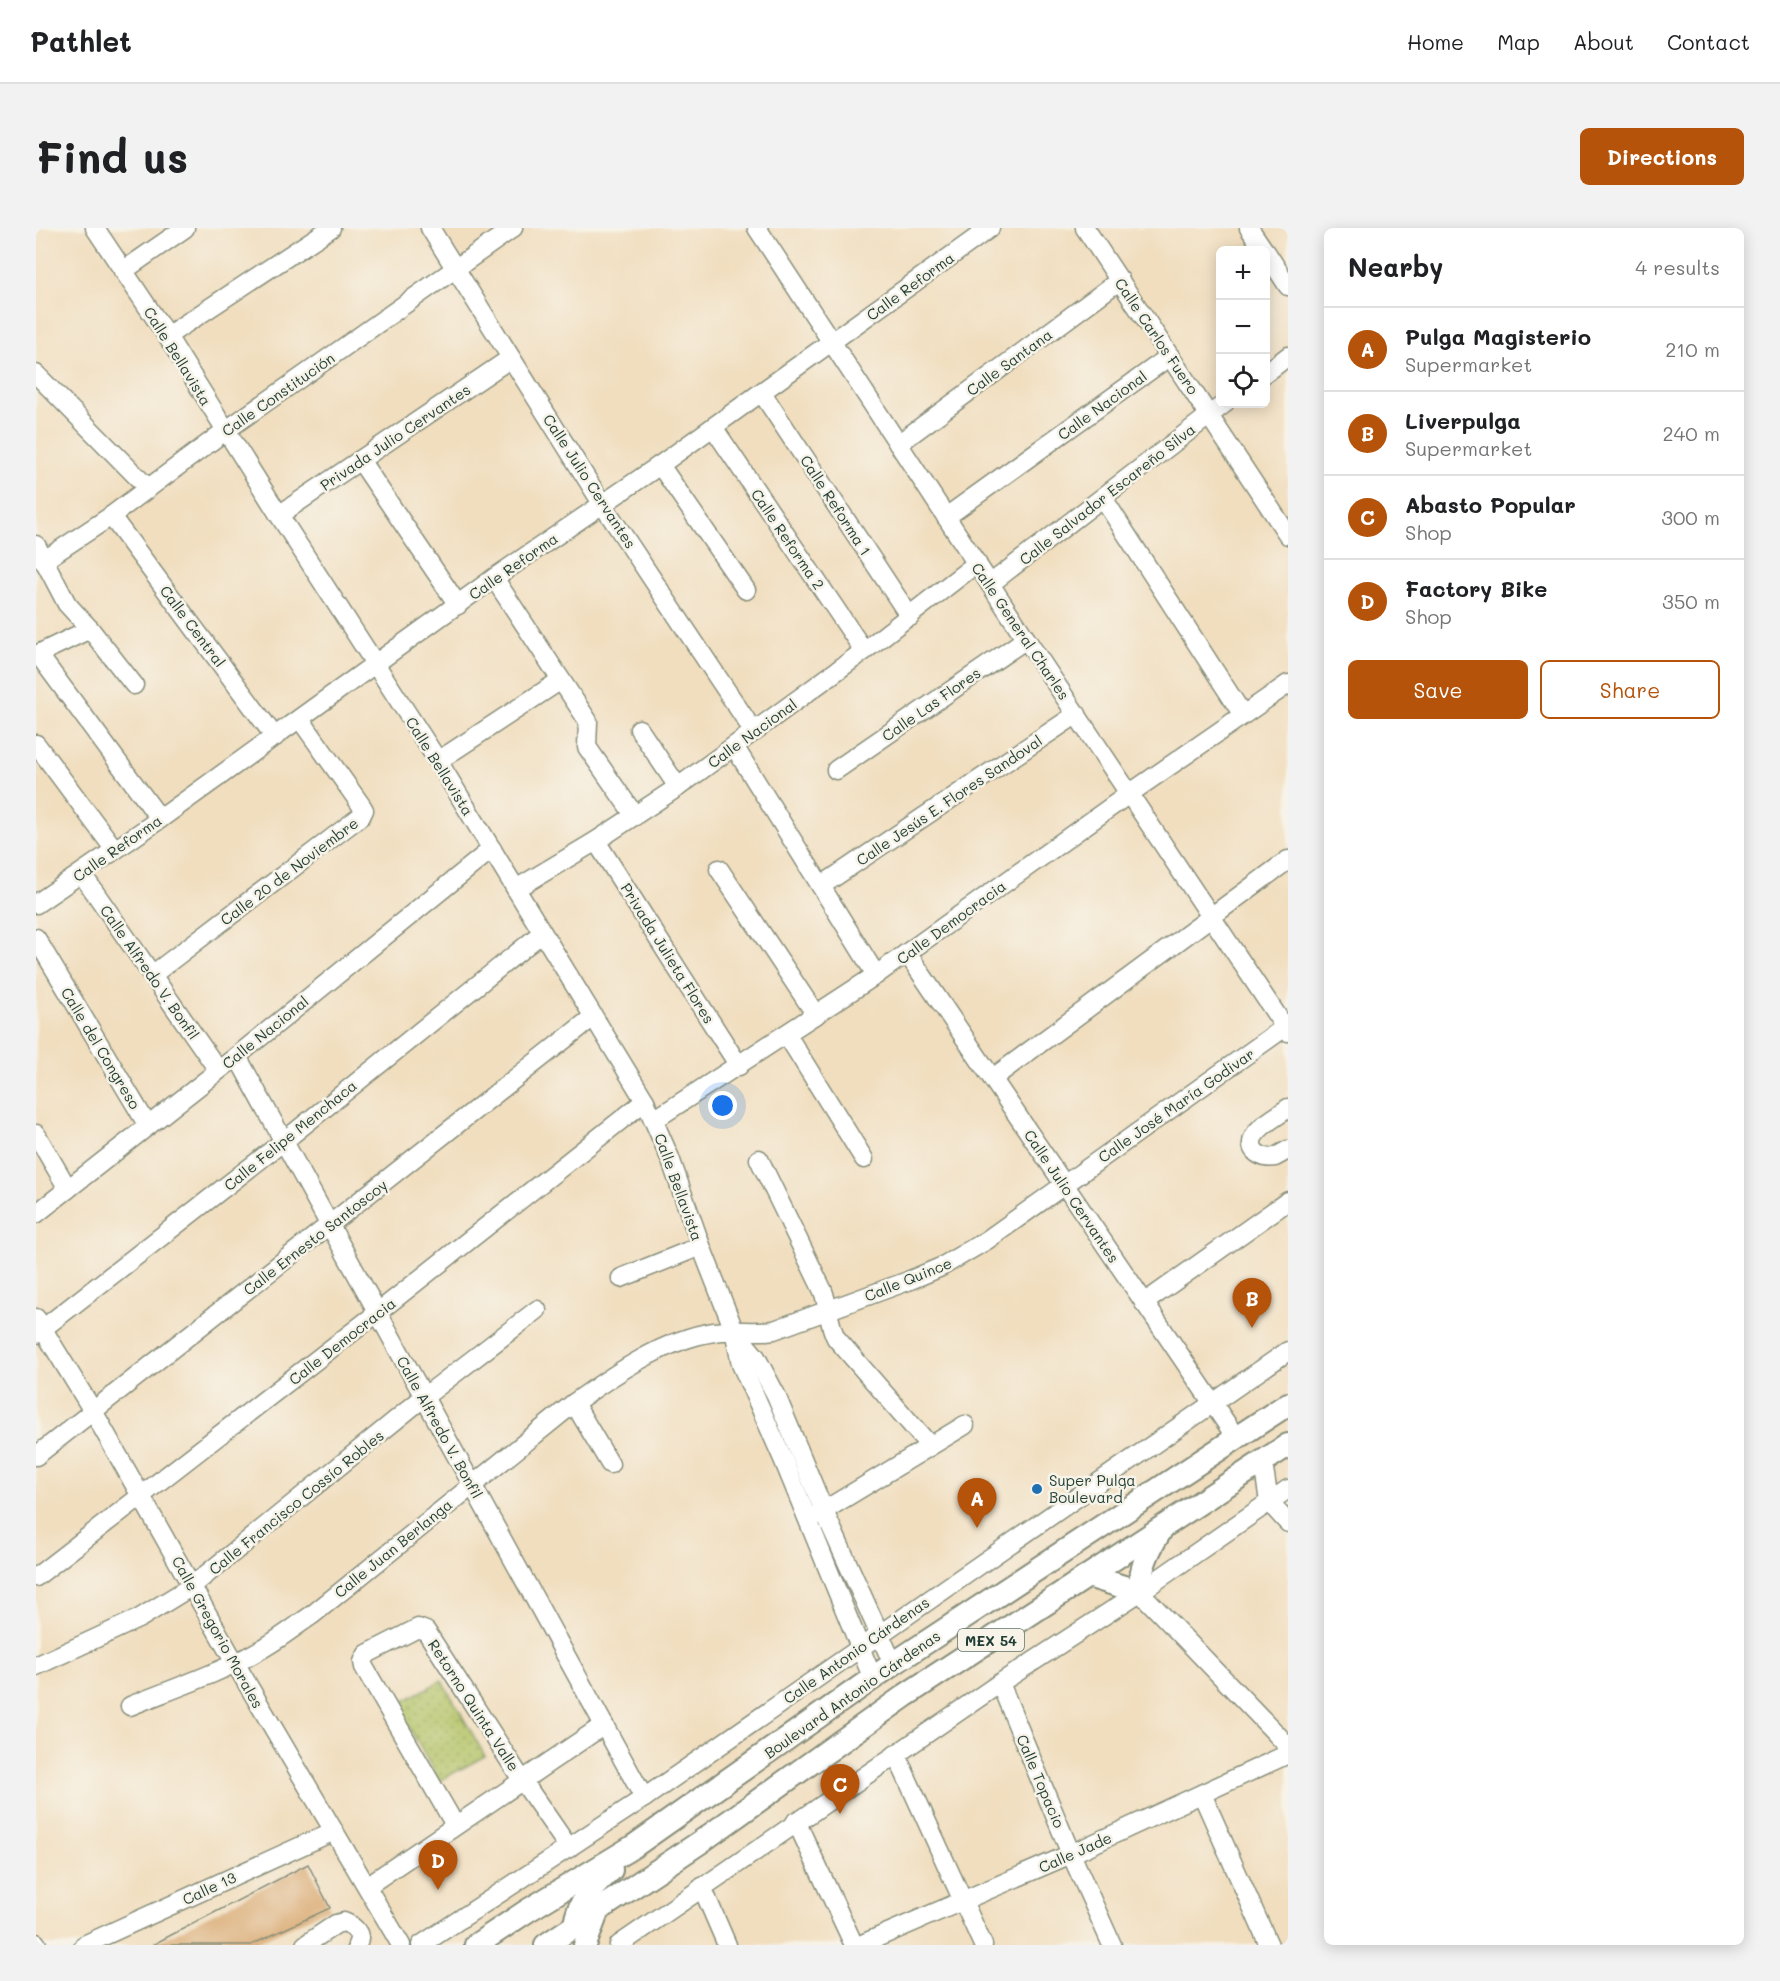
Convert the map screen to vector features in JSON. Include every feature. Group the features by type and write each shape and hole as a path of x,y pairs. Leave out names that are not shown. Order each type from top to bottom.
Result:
{"main road":[{"name":"Boulevard Antonio Cárdenas","path":"476,1945 634,1846 893,1664 1288,1404"},
{"name":"MEX 54","path":"549,1943 699,1843 906,1695 1288,1445"},
{"path":"1088,1576 1140,1592 1140,1579 1144,1566 1163,1528"},
{"path":"527,1911 554,1915 575,1924 578,1906 584,1897 634,1846"},
{"path":"549,1943 585,1945 598,1910"}],"street":[{"name":"Calle Bellavista","path":"95,228 167,336 225,431 438,761 645,1101 670,1158 734,1330 756,1357 776,1395 860,1647 873,1678"},
{"path":"123,271 184,228"},
{"path":"167,336 331,228"},
{"name":"Calle Julio Cervantes","path":"430,228 457,267 603,505 754,732"},
{"name":"Calle Constitución","path":"40,553 111,516 225,431 513,228"},
{"name":"Calle General Charles","path":"757,228 1026,639 1287,1028"},
{"name":"Calle Reforma","path":"37,902 160,819 494,578 660,465 990,228"},
{"name":"Calle Carlos Fuero","path":"1085,228 1209,415 1285,522"},
{"path":"1249,228 1262,246"},
{"path":"1270,259 1288,286"},
{"name":"Calle Santana","path":"898,444 1120,280"},
{"name":"Calle Nacional","path":"946,517 1170,356"},
{"path":"1270,370 1288,356"},
{"name":"Privada Julio Cervantes","path":"279,515 511,358"},
{"path":"36,374 148,488"},
{"name":"Calle Reforma 1","path":"762,393 910,616"},
{"name":"Calle Salvador Escareño Silva","path":"990,584 1219,408"},
{"name":"Calle Reforma 2","path":"713,427 864,651"},
{"path":"360,460 458,605"},
{"path":"660,465 746,590"},
{"path":"1103,498 1243,715"},
{"name":"Calle Central","path":"111,516 275,737"},
{"path":"40,553 67,604 134,685"},
{"name":"Calle Nacional","path":"516,889 596,841 678,787 864,651 977,563"},
{"path":"494,578 588,721 587,747 635,816"},
{"path":"90,629 37,655 160,819"},
{"name":"Calle Las Flores","path":"836,770 1026,639"},
{"path":"438,761 561,680"},
{"name":"Calle Democracia","path":"654,1120 876,975 1129,794 1288,684"},
{"name":"Calle Jesús E. Flores Sandoval","path":"821,886 1077,714"},
{"name":"Calle 20 de Noviembre","path":"152,975 362,816 364,810 362,805 300,719"},
{"path":"639,729 678,787"},
{"path":"36,744 115,850"},
{"path":"734,746 876,975"},
{"name":"Privada Julieta Flores","path":"596,841 739,1066"},
{"name":"Calle Nacional","path":"36,1214 237,1056 492,849"},
{"path":"993,1078 1288,860"},
{"path":"719,869 816,1016"},
{"name":"Calle Alfredo V. Bonfil","path":"82,873 218,1070"},
{"name":"Calle Felipe Menchaca","path":"38,1327 284,1141 542,933"},
{"name":"Calle del Congreso","path":"36,938 148,1126"},
{"name":"Calle Julio Cervantes","path":"907,953 1237,1439"},
{"name":"Calle Ernesto Santoscoy","path":"36,1456 593,1017"},
{"name":"Calle José María Godivar","path":"1064,1184 1287,1028"},
{"path":"786,1035 864,1159"},
{"name":"Calle Alfredo V. Bonfil","path":"237,1056 644,1798"},
{"name":"Calle Democracia","path":"36,1577 143,1497 645,1101"},
{"path":"1288,1108 1258,1130 1252,1140 1253,1148 1258,1155 1267,1158 1288,1150"},
{"path":"36,1134 68,1189"},
{"path":"759,1159 823,1291 831,1328 836,1338 930,1446"},
{"name":"Calle Quince","path":"734,1330 762,1332 774,1330 908,1281 964,1255 1064,1184"},
{"path":"1144,1303 1288,1201"},
{"path":"621,1278 701,1246"},
{"name":"Calle Francisco Cossío Robles","path":"36,1666 140,1618 192,1586 424,1397 537,1310"},
{"name":"Calle Gregorio Morales","path":"38,1327 93,1411 234,1663 401,1945"},
{"name":"Calle Juan Berlanga","path":"130,1706 259,1651 312,1615 471,1484 574,1403 619,1371 647,1356 700,1335 734,1330"},
{"name":"Calle Antonio Cárdenas","path":"421,1945 644,1798 1288,1351"},
{"path":"574,1403 610,1464"},
{"path":"816,1515 965,1425"},
{"path":"1263,1462 1269,1502 1288,1523"},
{"path":"619,1945 796,1821 1000,1683 1140,1592 1288,1489"},
{"name":"Calle Bellavista","path":"816,1515 893,1664"},
{"path":"1140,1592 1288,1746"},
{"name":"Retorno Quinta Valle","path":"455,1825 363,1662 368,1653 418,1628 426,1631 522,1780 569,1848"},
{"name":"Calle Topacio","path":"1000,1683 1071,1854 1113,1945"},
{"path":"367,1886 604,1725"},
{"path":"896,1754 983,1945"},
{"name":"Calle Jade","path":"860,1945 1071,1854 1288,1754"},
{"path":"1202,1794 1269,1945"},
{"path":"796,1821 854,1945"},
{"name":"Calle 13","path":"84,1945 334,1831"},
{"path":"702,1887 727,1945"},
{"path":"305,1945 336,1924 345,1922 357,1930 360,1938 357,1945"},
{"path":"575,1924 585,1945"}],"green space":[{"path":"442,1680 485,1756 439,1781 397,1705"}],"building":[{"path":"308,1864 330,1908 251,1945 152,1945"}],"place":[{"name":"Liverpulga","path":"1252,1328"},
{"name":"Super Pulga Boulevard","path":"1037,1489"},
{"name":"Pulga Magisterio","path":"977,1528"},
{"name":"Abasto Popular","path":"840,1814"},
{"name":"Factory Bike","path":"438,1890"}]}
